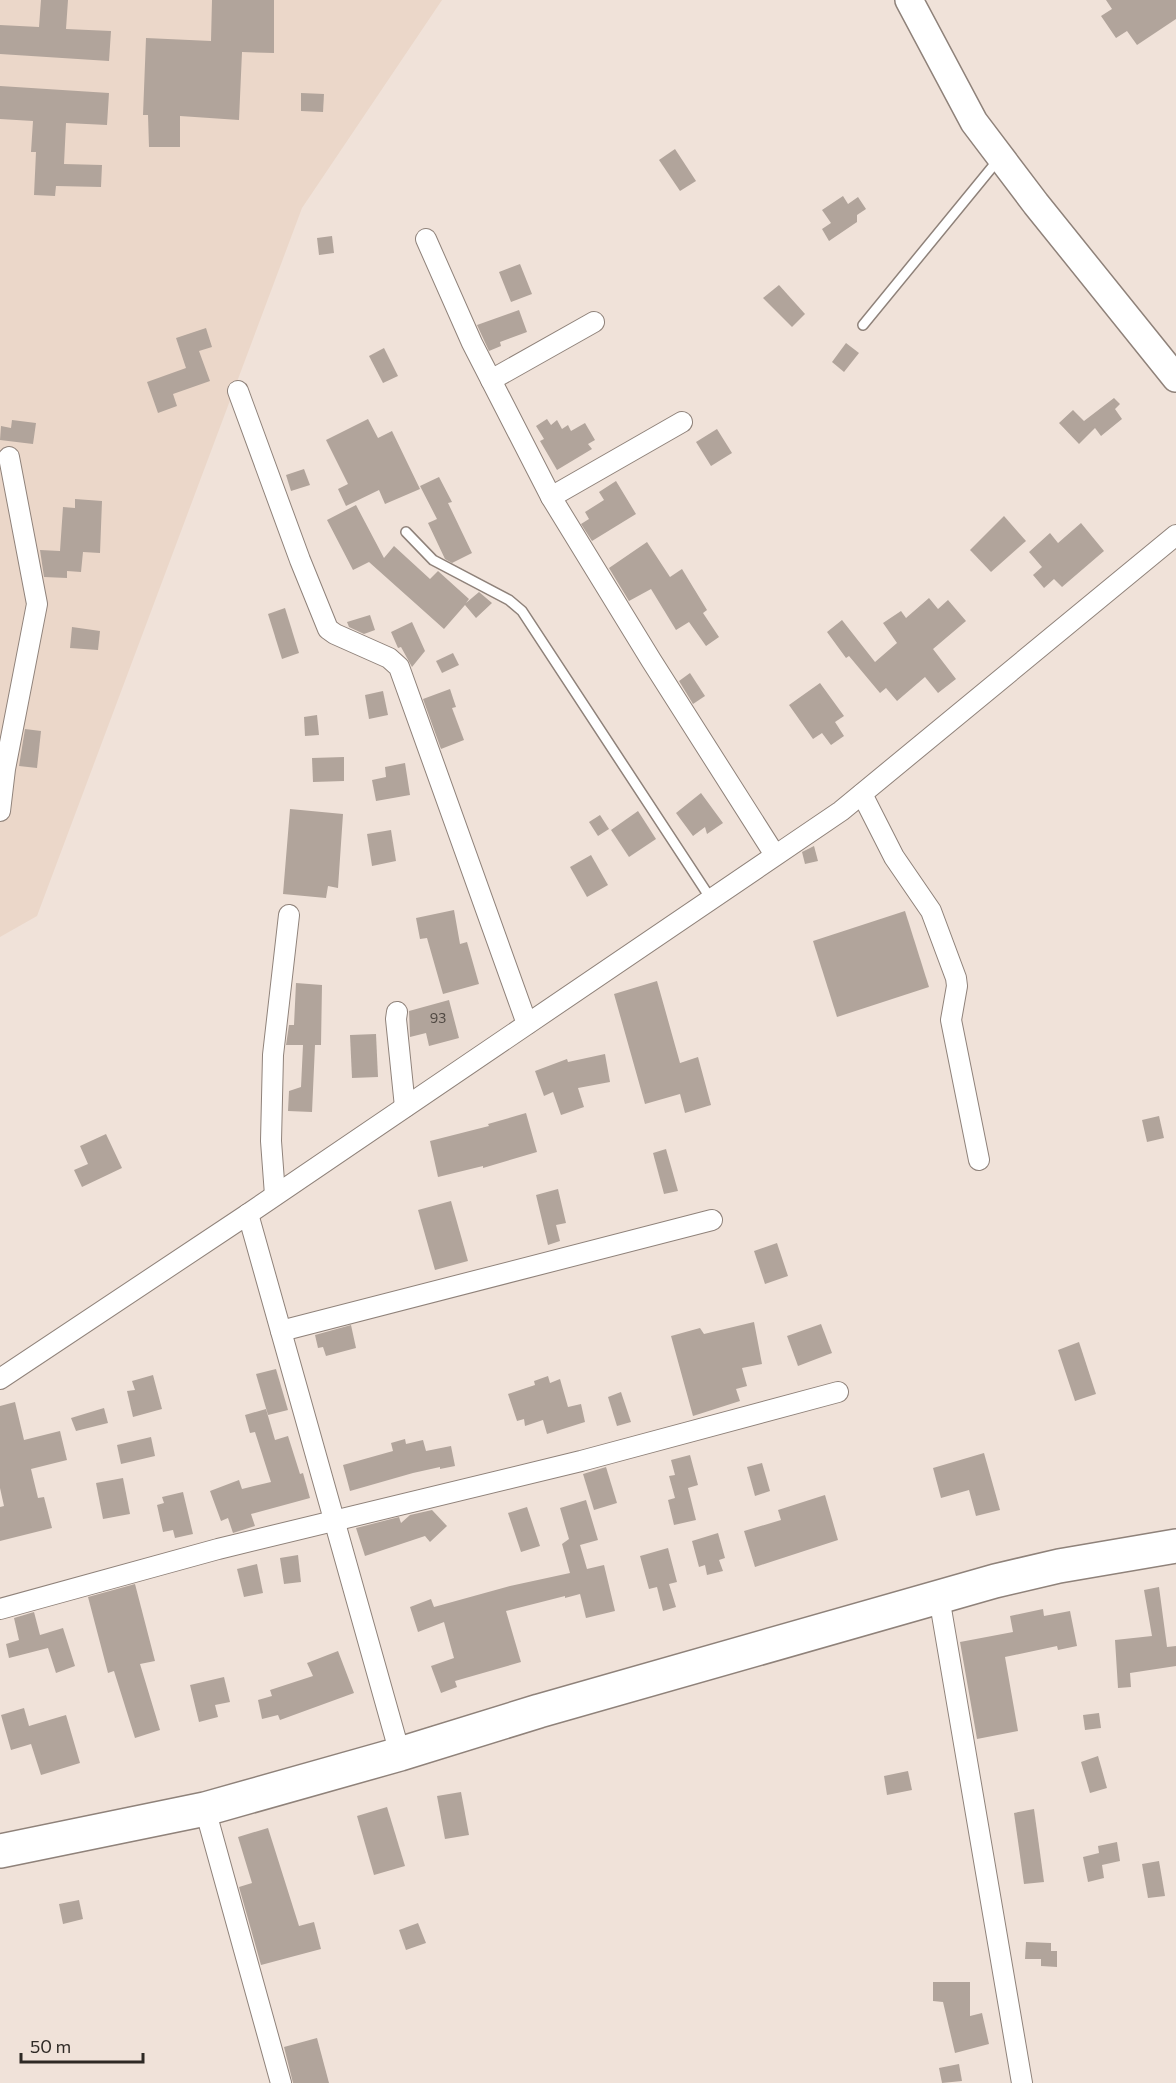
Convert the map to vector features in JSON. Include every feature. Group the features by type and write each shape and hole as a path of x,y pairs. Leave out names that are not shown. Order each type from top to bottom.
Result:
{"highway":[{"path":"0,1851 205,1809 995,1581 1059,1566 1176,1546"}],"main road":[{"path":"909,0 974,122 1036,204 1176,378"}],"street":[{"path":"426,239 472,344 551,497 651,660 776,855"},
{"path":"491,381 594,322"},
{"path":"238,391 300,560 328,628 335,634 389,658 399,667 527,1024"},
{"path":"551,497 682,422"},
{"path":"0,812 5,769 37,604 9,457"},
{"path":"0,1379 248,1214 862,794 1176,535"},
{"path":"862,794 894,857 931,911 956,978 957,986 951,1020 979,1160"},
{"path":"275,1195 271,1141 273,1054 289,915"},
{"path":"398,1012 396,1020 405,1107"},
{"path":"248,1214 400,1754"},
{"path":"281,1331 712,1220"},
{"path":"0,1609 218,1549 581,1461 838,1392"},
{"path":"939,1597 1022,2083"},
{"path":"205,1809 281,2083"}],"lane":[{"path":"863,325 1000,157"},
{"path":"406,532 433,560 509,600 522,611 711,899"}],"shaded area":[{"path":"0,0 442,0 302,208 37,916 0,937"}],"building":[{"path":"41,0 68,0 66,29 111,31 109,61 0,54 0,25 39,27"},
{"path":"212,0 274,0 274,53 242,52 239,120 180,116 180,147 149,147 148,115 143,115 146,38 211,41"},
{"path":"1106,0 1176,0 1176,19 1137,45 1127,31 1116,38 1101,16 1112,9"},
{"path":"0,86 109,93 107,125 66,123 64,164 102,165 101,187 56,186 55,196 34,195 36,152 31,152 33,121 0,119"},
{"path":"301,93 324,94 323,112 301,111"},
{"path":"675,149 696,181 680,191 659,160"},
{"path":"843,196 848,204 858,197 866,209 857,215 857,222 829,241 822,229 831,223 822,210"},
{"path":"332,236 334,253 319,255 317,238"},
{"path":"520,264 532,294 511,302 499,272"},
{"path":"779,285 805,314 792,327 763,298"},
{"path":"519,310 527,332 500,342 501,346 489,351 477,325"},
{"path":"206,328 212,347 199,351 210,381 173,394 177,406 158,413 147,382 186,368 176,338"},
{"path":"846,343 859,353 844,372 832,362"},
{"path":"384,348 398,376 383,383 369,356"},
{"path":"1114,398 1120,404 1115,409 1122,419 1101,436 1095,428 1079,444 1059,423 1073,410 1084,421"},
{"path":"368,419 378,438 392,431 420,489 385,504 379,490 346,506 338,489 348,484 326,440"},
{"path":"547,419 551,425 557,420 562,429 568,425 571,431 585,423 595,440 588,444 592,449 557,470 540,441 544,439 536,426"},
{"path":"12,420 36,423 33,444 0,440 1,426 11,428"},
{"path":"717,429 732,453 711,466 696,442"},
{"path":"304,469 310,485 291,491 286,475"},
{"path":"439,477 452,502 448,503 472,553 452,563 445,559 428,523 437,519 420,486"},
{"path":"616,481 636,514 592,541 581,524 589,519 585,512 604,500 599,492"},
{"path":"75,499 102,501 100,553 83,552 81,572 67,571 67,578 44,577 40,550 60,551 63,507 75,508"},
{"path":"356,505 384,558 394,546 430,579 438,571 469,599 466,603 479,592 492,603 476,618 465,605 444,629 369,562 353,570 327,520"},
{"path":"1004,516 1026,541 991,572 970,550"},
{"path":"1081,523 1104,551 1062,587 1054,579 1044,588 1033,575 1042,567 1029,552 1050,533 1058,543"},
{"path":"647,542 670,577 682,569 707,610 703,613 719,637 706,646 689,622 676,630 651,589 629,601 609,568"},
{"path":"929,598 938,609 948,600 966,621 933,649 956,679 938,693 925,677 897,701 886,688 880,693 849,656 846,658 827,632 842,620 875,662 897,643 883,623 901,611 906,618"},
{"path":"285,608 299,653 282,659 268,614"},
{"path":"370,615 375,630 364,634 349,627 347,622"},
{"path":"412,622 425,651 412,667 401,647 398,648 391,632"},
{"path":"72,627 100,631 98,650 70,648"},
{"path":"453,653 459,665 442,673 436,661"},
{"path":"690,673 705,696 693,704 679,681"},
{"path":"820,683 844,716 835,722 844,736 831,745 822,733 813,739 789,705"},
{"path":"450,689 456,707 452,708 464,740 441,749 423,699"},
{"path":"383,691 388,715 369,719 365,695"},
{"path":"317,715 319,735 305,736 304,717"},
{"path":"25,729 41,731 37,768 19,766"},
{"path":"344,757 344,781 313,782 312,758"},
{"path":"405,763 410,795 376,801 372,780 386,777 385,767"},
{"path":"701,793 723,823 707,834 705,827 693,836 676,813"},
{"path":"290,809 343,814 338,888 328,886 326,898 283,894"},
{"path":"638,811 656,839 629,857 611,830"},
{"path":"600,815 609,829 598,836 589,822"},
{"path":"391,830 396,861 372,866 367,834"},
{"path":"814,846 818,861 805,864 802,852"},
{"path":"591,855 608,885 587,897 570,867"},
{"path":"454,910 460,944 467,942 479,984 443,994 427,938 420,939 416,918"},
{"path":"905,911 929,987 837,1017 813,941"},
{"path":"657,981 680,1063 698,1057 711,1105 685,1113 680,1094 645,1104 614,994"},
{"path":"296,983 322,985 321,1045 315,1045 312,1112 288,1111 289,1091 301,1087 303,1045 286,1045 289,1025 294,1025"},
{"path":"449,1000 459,1038 429,1046 426,1033 410,1037 409,1011"},
{"path":"376,1034 378,1077 352,1078 350,1035"},
{"path":"605,1054 610,1082 578,1088 584,1107 561,1115 553,1092 544,1096 535,1071 567,1059 568,1062"},
{"path":"526,1113 537,1152 483,1168 483,1166 438,1177 430,1141 489,1126 488,1124"},
{"path":"1159,1116 1164,1138 1147,1142 1142,1120"},
{"path":"106,1134 122,1168 82,1187 74,1170 88,1164 80,1146"},
{"path":"666,1149 678,1191 664,1194 653,1153"},
{"path":"558,1189 566,1223 556,1225 560,1241 548,1245 536,1195"},
{"path":"451,1201 468,1261 435,1270 418,1210"},
{"path":"777,1243 788,1276 765,1284 754,1251"},
{"path":"754,1322 762,1364 742,1368 747,1386 736,1389 740,1401 693,1416 671,1336 700,1328 704,1334"},
{"path":"821,1324 832,1353 798,1366 787,1336"},
{"path":"351,1325 356,1348 326,1356 323,1347 318,1348 315,1335"},
{"path":"1079,1342 1096,1394 1075,1401 1058,1350"},
{"path":"276,1369 288,1410 268,1415 256,1374"},
{"path":"153,1375 162,1409 133,1417 127,1391 135,1390 132,1381"},
{"path":"548,1376 550,1383 560,1379 568,1407 581,1404 585,1422 547,1434 543,1420 525,1426 524,1419 517,1421 508,1394 535,1385 534,1381"},
{"path":"621,1392 631,1422 617,1426 608,1397"},
{"path":"15,1402 24,1440 60,1431 67,1460 31,1469 38,1498 44,1497 52,1528 0,1541 0,1507 4,1506 0,1488 0,1406"},
{"path":"104,1408 108,1423 76,1431 71,1418"},
{"path":"266,1409 275,1440 288,1436 310,1498 251,1514 255,1526 233,1533 228,1518 221,1521 210,1491 239,1480 242,1489 271,1482 255,1432 250,1433 245,1415"},
{"path":"151,1437 155,1456 121,1464 117,1445"},
{"path":"405,1439 406,1444 423,1440 426,1451 451,1446 455,1466 413,1473 350,1491 343,1465 393,1451 391,1443"},
{"path":"984,1453 1000,1510 976,1516 969,1490 941,1498 933,1468"},
{"path":"690,1455 698,1485 688,1488 696,1520 674,1525 668,1500 675,1498 669,1476 675,1475 671,1460"},
{"path":"762,1463 770,1491 755,1496 747,1467"},
{"path":"606,1467 617,1503 594,1510 583,1474"},
{"path":"123,1478 130,1514 103,1519 96,1483"},
{"path":"183,1492 193,1534 175,1538 173,1530 163,1532 157,1505 164,1503 162,1497"},
{"path":"825,1495 838,1540 755,1567 744,1531 781,1520 778,1510"},
{"path":"586,1500 598,1540 580,1545 587,1569 604,1565 615,1611 586,1618 580,1594 506,1611 521,1662 455,1681 457,1687 441,1693 431,1666 454,1658 444,1622 418,1632 410,1607 431,1599 434,1607 510,1586 570,1573 562,1544 569,1539 560,1508"},
{"path":"527,1507 540,1546 521,1552 508,1513"},
{"path":"432,1510 447,1526 430,1542 425,1536 365,1556 356,1528 399,1517 401,1523 410,1515"},
{"path":"718,1533 725,1558 719,1560 723,1571 707,1575 705,1565 699,1567 692,1541"},
{"path":"668,1548 677,1582 669,1584 676,1607 663,1611 657,1587 649,1589 640,1556"},
{"path":"298,1555 301,1582 284,1584 280,1558"},
{"path":"257,1564 263,1593 244,1597 237,1569"},
{"path":"135,1584 155,1661 140,1664 160,1730 135,1738 114,1671 108,1673 88,1597"},
{"path":"1159,1587 1167,1647 1176,1646 1176,1666 1130,1673 1131,1687 1118,1688 1115,1640 1152,1636 1144,1590"},
{"path":"1043,1609 1044,1616 1070,1611 1077,1646 1058,1650 1057,1646 1005,1657 1018,1731 977,1739 960,1642 1013,1632 1010,1616"},
{"path":"34,1612 40,1635 63,1628 75,1666 56,1673 48,1648 9,1658 6,1644 19,1640 14,1618"},
{"path":"338,1651 354,1693 280,1720 278,1715 262,1719 258,1700 272,1696 270,1690 313,1676 307,1663"},
{"path":"224,1677 230,1702 215,1705 218,1717 199,1722 190,1685"},
{"path":"24,1708 29,1726 66,1715 80,1763 41,1775 31,1744 11,1750 1,1715"},
{"path":"1099,1713 1101,1728 1085,1730 1083,1715"},
{"path":"1098,1756 1107,1788 1090,1793 1081,1762"},
{"path":"908,1771 912,1790 887,1795 884,1776"},
{"path":"461,1792 469,1835 445,1839 437,1796"},
{"path":"387,1807 405,1866 374,1875 357,1816"},
{"path":"1034,1809 1044,1882 1024,1884 1014,1813"},
{"path":"268,1828 299,1926 314,1922 321,1949 261,1965 239,1887 252,1883 238,1837"},
{"path":"1117,1842 1120,1861 1102,1865 1104,1878 1088,1882 1083,1857 1099,1853 1098,1846"},
{"path":"1159,1861 1165,1896 1148,1898 1142,1864"},
{"path":"79,1900 83,1919 63,1924 59,1904"},
{"path":"418,1923 426,1943 406,1950 399,1930"},
{"path":"1026,1942 1051,1943 1051,1951 1057,1951 1057,1967 1041,1966 1041,1959 1025,1959"},
{"path":"933,1982 970,1982 970,2016 982,2013 989,2044 955,2053 943,2002 933,2001"},
{"path":"317,2038 329,2083 293,2083 284,2047"},
{"path":"959,2064 962,2081 942,2083 939,2068"}]}
